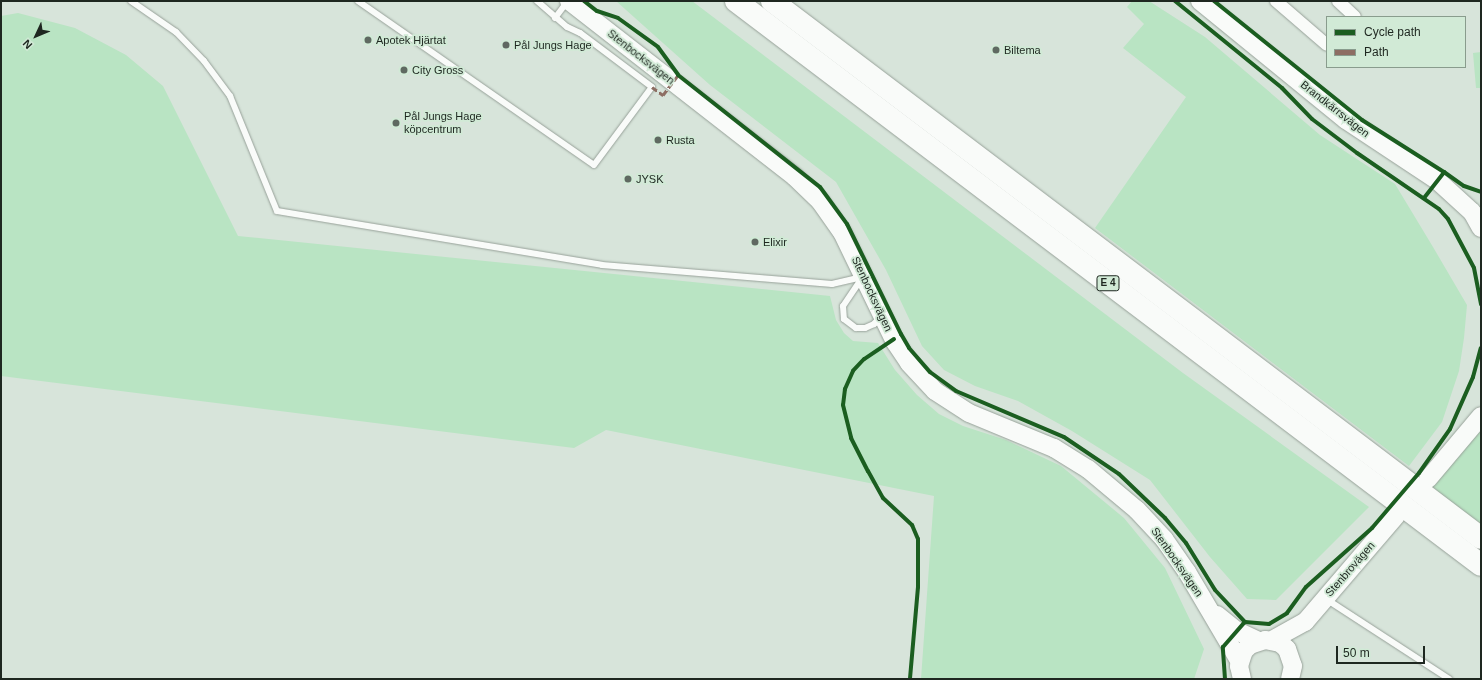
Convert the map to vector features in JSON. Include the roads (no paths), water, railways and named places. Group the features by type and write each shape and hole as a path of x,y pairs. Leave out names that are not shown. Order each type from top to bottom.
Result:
{"highway":[{"name":"E 4","path":"736,1 1481,566"},
{"name":"E 4","path":"772,1 1481,538"}],"street":[{"name":"Stenbocksvägen","path":"569,1 806,187 820,201 842,232 882,316 909,363 923,379 950,403 969,413 1054,448 1114,488 1164,540 1209,608 1240,674"},
{"name":"Brandkärrsvägen","path":"1200,1 1346,120 1438,181 1476,209"},
{"path":"1276,1 1326,44"},
{"path":"1338,1 1354,16"},
{"path":"1476,209 1481,228"},
{"path":"1428,479 1481,416"},
{"name":"Stenbrovägen","path":"1290,679 1293,666 1291,656 1305,622 1324,598 1396,516"},
{"name":"Stenbocksvägen","path":"1209,608 1237,631 1265,641"},
{"name":"Stenbrovägen","path":"1240,674 1244,651 1305,622"},
{"path":"1265,641 1283,646 1291,656"}],"lane":[{"path":"131,1 176,32 204,61 230,96 277,211 602,265 832,284 863,277"},
{"path":"358,1 594,165 652,87 580,33 555,18 537,1"},
{"path":"555,18 569,1"},
{"path":"863,277 847,297 843,306 844,319 856,328 865,328 874,324 882,316"},
{"path":"1324,598 1449,679"}],"place":[{"name":"Apotek Hjärtat","path":"368,40"},
{"name":"Pål Jungs Hage","path":"506,45"},
{"name":"Biltema","path":"996,50"},
{"name":"City Gross","path":"404,70"},
{"name":"Pål Jungs Hage köpcentrum","path":"396,123"},
{"name":"Rusta","path":"658,140"},
{"name":"JYSK","path":"628,179"},
{"name":"Elixir","path":"755,242"}]}
